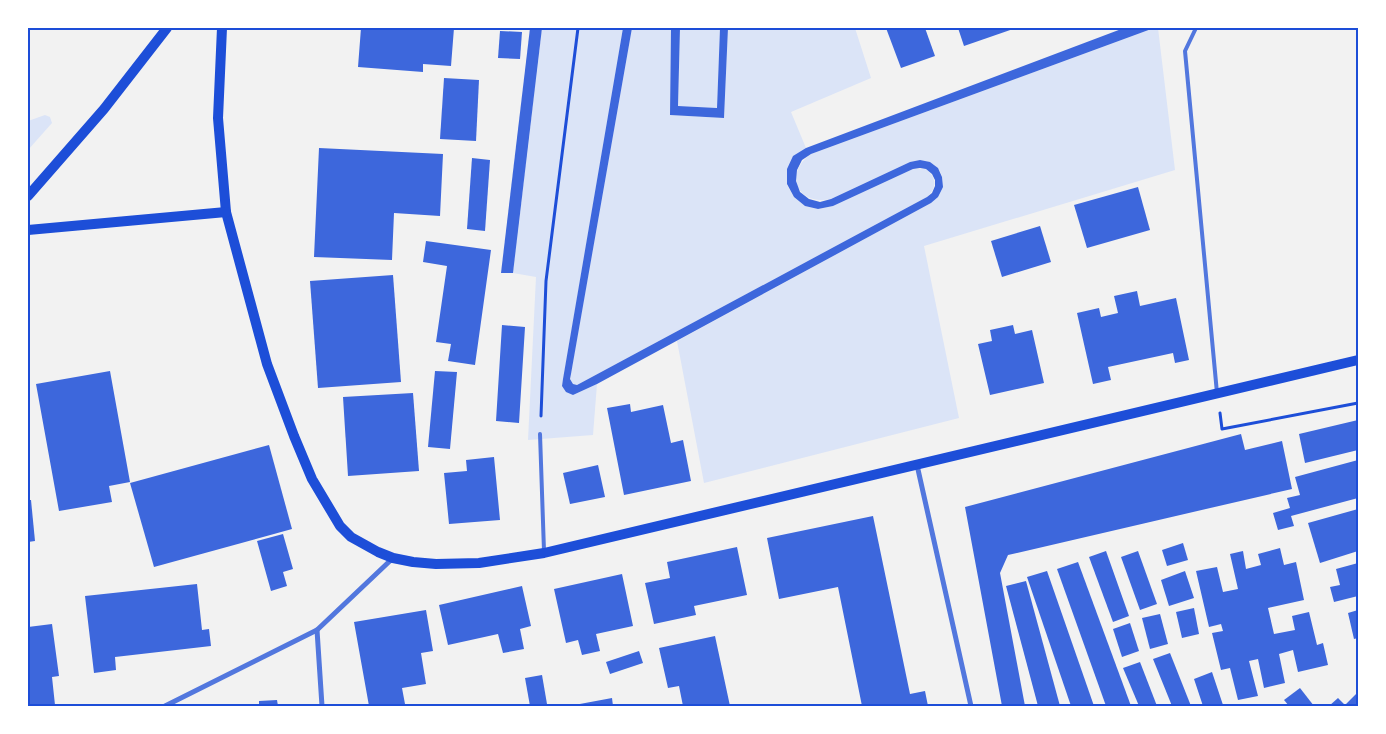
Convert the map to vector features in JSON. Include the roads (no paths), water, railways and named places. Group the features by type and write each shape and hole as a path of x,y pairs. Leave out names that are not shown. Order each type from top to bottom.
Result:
{"main road":[{"path":"28,196 104,109 167,28"},
{"path":"222,28 218,118 226,212 268,364 312,479 340,526 351,537 393,558 414,562 458,564 479,563 544,553 1358,360"},
{"path":"28,230 226,212"}],"street":[{"path":"916,464 971,706"},
{"path":"165,706 317,630 393,558"},
{"path":"317,630 322,706"}],"lane":[{"path":"1196,28 1185,51 1218,393"},
{"path":"540,434 544,553"}]}
